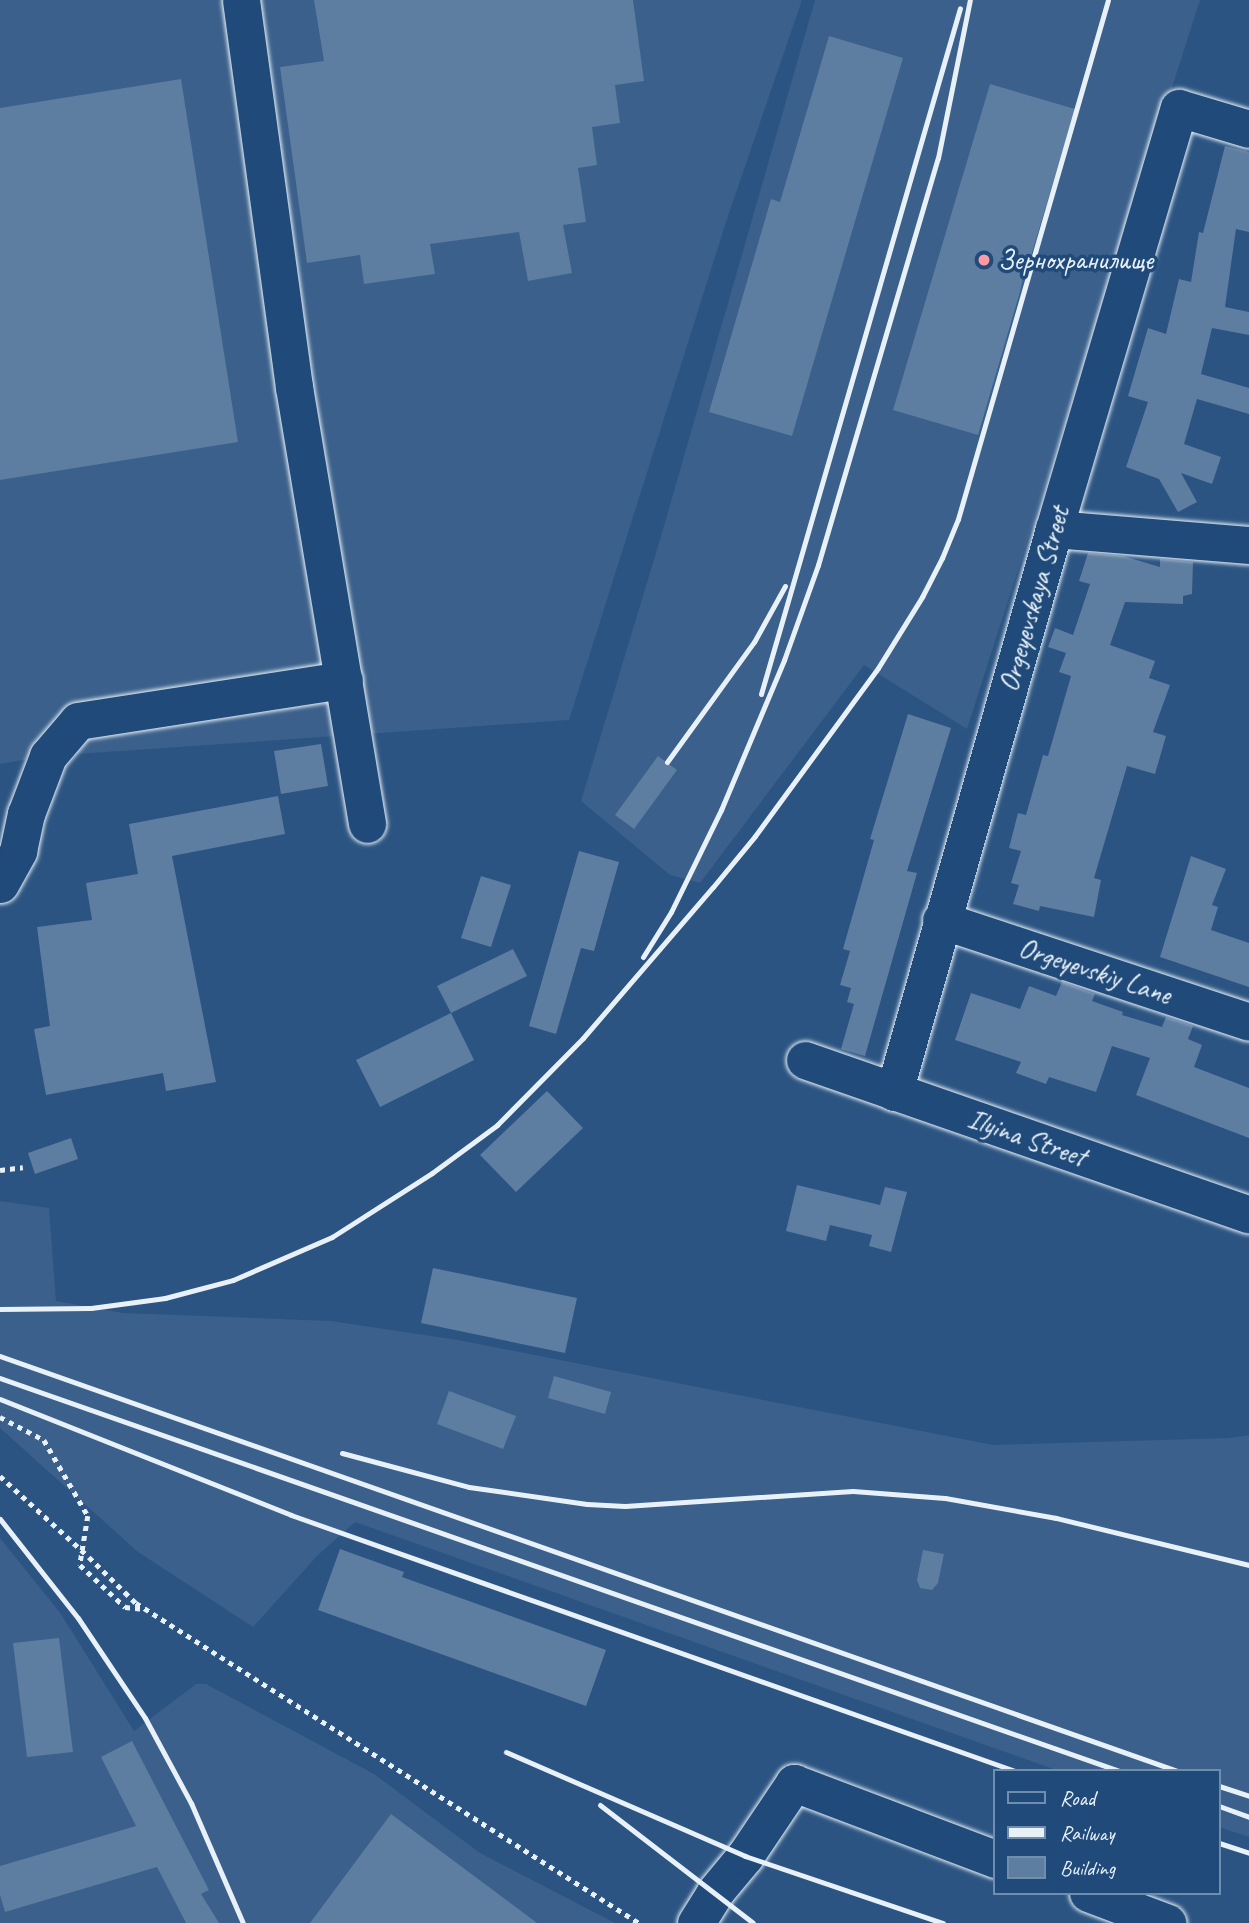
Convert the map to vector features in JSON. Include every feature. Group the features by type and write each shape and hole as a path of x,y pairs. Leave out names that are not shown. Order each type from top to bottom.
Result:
{"street":[{"path":"241,0 294,387 367,824"},
{"name":"Orgeyevskaya Street","path":"894,1092 1054,529 1179,108 1249,129"},
{"path":"1054,529 1249,545"},
{"path":"0,884 18,851 26,814 48,757 79,721 344,680"},
{"name":"Orgeyevskiy Lane","path":"941,920 1249,1022"},
{"name":"Ilyina Street","path":"805,1060 1249,1215"},
{"path":"696,1923 715,1892 745,1856 794,1783 993,1857"},
{"path":"1093,1895 1168,1923"}],"path":[{"path":"0,1170 23,1167"},
{"path":"0,1417 44,1440 88,1516 80,1566 125,1607 146,1609"},
{"path":"0,1476 146,1609 639,1923"}],"shaded area":[{"path":"0,0 802,0 727,219 569,720 48,756 0,764"},
{"path":"815,0 1200,0 967,729 864,665 700,883 670,875 581,801 662,533"},
{"path":"0,1201 49,1208 56,1301 123,1313 331,1321 458,1340 993,1445 1229,1438 1249,1435 1249,1837 1221,1828 1221,1769 1053,1769 355,1522 318,1555 253,1627 138,1552 0,1428"},
{"path":"0,1538 61,1614 134,1731 196,1684 206,1684 374,1774 480,1853 615,1923 0,1923"}],"building":[{"path":"314,0 633,0 644,81 615,85 620,123 592,127 597,165 578,168 586,222 563,225 572,273 528,281 519,232 430,244 435,274 364,284 360,255 307,263 280,67 324,61"},
{"path":"829,36 903,58 792,436 709,412 771,199 780,202"},
{"path":"181,79 238,442 0,480 0,108"},
{"name":"Зернохранилище","path":"990,84 1075,109 1029,263 1026,262 1020,292 978,435 893,410"},
{"path":"1225,146 1249,152 1249,232 1236,229 1225,307 1249,312 1249,335 1212,328 1201,374 1249,388 1249,414 1197,399 1184,444 1221,457 1212,484 1181,473 1197,502 1178,512 1159,479 1126,467 1148,402 1128,396 1148,328 1166,334 1179,279 1191,282 1199,232 1203,233"},
{"path":"1088,553 1123,556 1160,567 1160,559 1193,562 1192,594 1183,596 1183,604 1125,602 1110,645 1155,661 1149,678 1170,685 1153,732 1166,736 1155,774 1127,766 1094,878 1101,880 1094,917 1040,906 1039,911 1013,904 1019,885 1011,883 1021,851 1009,848 1018,813 1026,815 1043,755 1048,756 1071,676 1059,672 1066,653 1048,647 1055,628 1073,635 1090,584 1079,581"},
{"path":"908,714 951,728 907,871 917,873 865,1056 841,1049 854,1004 847,1002 851,988 840,985 850,951 843,949 874,840 870,839"},
{"path":"321,744 328,786 281,794 274,751"},
{"path":"658,756 677,770 634,829 615,815"},
{"path":"278,796 285,834 172,856 216,1082 166,1091 163,1073 46,1095 34,1029 50,1026 37,927 92,920 86,883 138,874 129,824"},
{"path":"579,851 619,862 594,951 581,948 556,1034 529,1026"},
{"path":"1191,856 1226,869 1212,905 1218,907 1211,930 1249,943 1249,987 1160,957"},
{"path":"481,876 511,885 491,947 461,938"},
{"path":"513,949 527,976 451,1013 437,986"},
{"path":"1062,982 1095,994 1092,1001 1123,1012 1122,1015 1162,1027 1166,1017 1193,1026 1188,1039 1202,1045 1194,1067 1249,1088 1249,1138 1136,1095 1150,1058 1112,1046 1096,1092 1049,1077 1046,1084 1016,1073 1021,1062 955,1040 971,993 1020,1009 1029,986 1056,996"},
{"path":"451,1013 474,1060 380,1107 356,1060"},
{"path":"547,1091 583,1128 516,1192 480,1155"},
{"path":"71,1138 78,1159 35,1174 28,1153"},
{"path":"797,1185 880,1205 885,1187 907,1192 891,1252 869,1246 872,1235 830,1225 826,1241 786,1231"},
{"path":"433,1268 577,1298 565,1353 421,1323"},
{"path":"554,1376 611,1392 605,1414 548,1398"},
{"path":"449,1391 516,1416 503,1449 437,1424"},
{"path":"340,1549 404,1572 402,1577 606,1650 586,1706 318,1610"},
{"path":"923,1550 944,1554 938,1583 932,1590 920,1588 917,1580"},
{"path":"59,1638 73,1752 27,1757 13,1643"},
{"path":"132,1741 209,1890 201,1894 219,1923 186,1923 157,1867 5,1912 0,1895 0,1866 136,1826 101,1757"},
{"path":"391,1814 537,1923 310,1923"}],"railway":[{"path":"643,957 671,912 721,810 784,660 818,565 938,158 970,0"},
{"path":"0,1309 91,1308 165,1298 233,1280 332,1237 432,1173 497,1125 583,1038 713,887 755,836 878,668 922,597 942,558 958,519 1108,0"},
{"path":"761,694 960,8"},
{"path":"667,762 754,642 785,586"},
{"path":"0,1356 1171,1769"},
{"path":"0,1378 1113,1769"},
{"path":"0,1399 291,1515 1009,1769"},
{"path":"342,1453 469,1487 587,1504 625,1506 853,1491 945,1498 1056,1518 1249,1565"},
{"path":"0,1519 78,1618 145,1718 191,1803 243,1923"},
{"path":"506,1752 745,1856 943,1923"},
{"path":"1221,1787 1249,1796"},
{"path":"600,1805 753,1923"},
{"path":"1221,1807 1249,1817"},
{"path":"1221,1844 1249,1853"}],"place":[{"name":"Зернохранилище","path":"984,260"}]}
